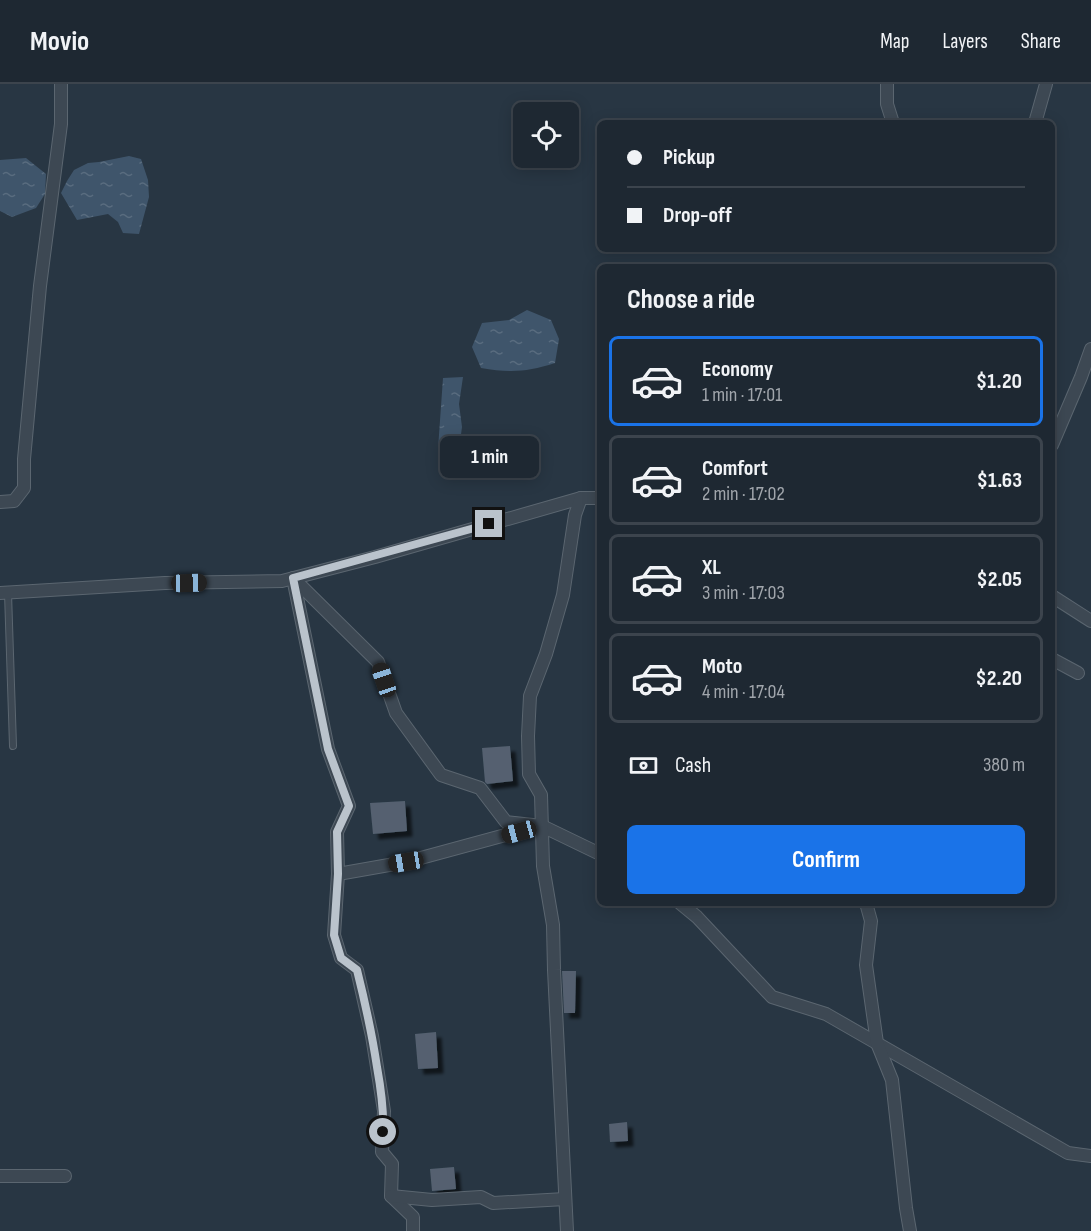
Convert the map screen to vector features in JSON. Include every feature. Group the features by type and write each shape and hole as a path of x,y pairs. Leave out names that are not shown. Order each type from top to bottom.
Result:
{"street":[{"path":"0,502 14,501 24,488 24,459 40,286 61,124 61,84"},
{"path":"887,84 887,104 892,120"},
{"path":"1036,120 1046,84"},
{"path":"1055,438 1091,349"},
{"path":"4,593 165,583 282,581 581,498 597,498"},
{"path":"567,1231 553,925 543,866 541,795 529,774 530,696 546,654 563,595 575,515 581,498"},
{"path":"293,578 378,662 396,713 441,775 480,788 506,822 542,826 597,853"},
{"path":"293,578 328,749 349,806 337,832 338,874 334,935 341,958 357,970 370,1025 384,1112 382,1152 392,1164 391,1196 413,1217 413,1231"},
{"path":"1055,598 1091,621"},
{"path":"1055,661 1078,673"},
{"path":"338,874 406,862 542,826"},
{"path":"684,906 697,917 772,997 826,1014 1068,1153 1091,1156"},
{"path":"867,906 871,921 866,965 877,1043 892,1080 910,1231"},
{"path":"0,1176 65,1176"},
{"path":"391,1196 432,1200 482,1197 493,1203 565,1199"}],"lane":[{"path":"4,593 13,746"}],"water":[{"path":"129,156 141,159 148,180 149,197 139,234 123,233 118,222 108,214 77,220 61,193 74,170 88,163"},
{"path":"26,158 46,174 45,194 36,208 12,217 0,211 0,160"},
{"path":"527,310 551,320 559,339 555,363 518,371 481,368 472,347 482,323 509,320"},
{"path":"463,377 459,404 462,427 459,449 452,446 438,449 443,378"}],"building":[{"path":"510,746 513,781 487,784 482,748"},
{"path":"405,801 407,831 373,834 370,803"},
{"path":"562,971 576,971 575,1013 564,1013"},
{"path":"436,1032 438,1068 418,1069 415,1034"},
{"path":"627,1122 628,1141 610,1142 609,1124"},
{"path":"454,1167 456,1189 432,1191 430,1169"}],"route":[{"path":"383,1132 384,1112 372,1036 357,970 341,958 334,935 338,874 337,832 349,806 328,749 293,578 489,524"}]}
